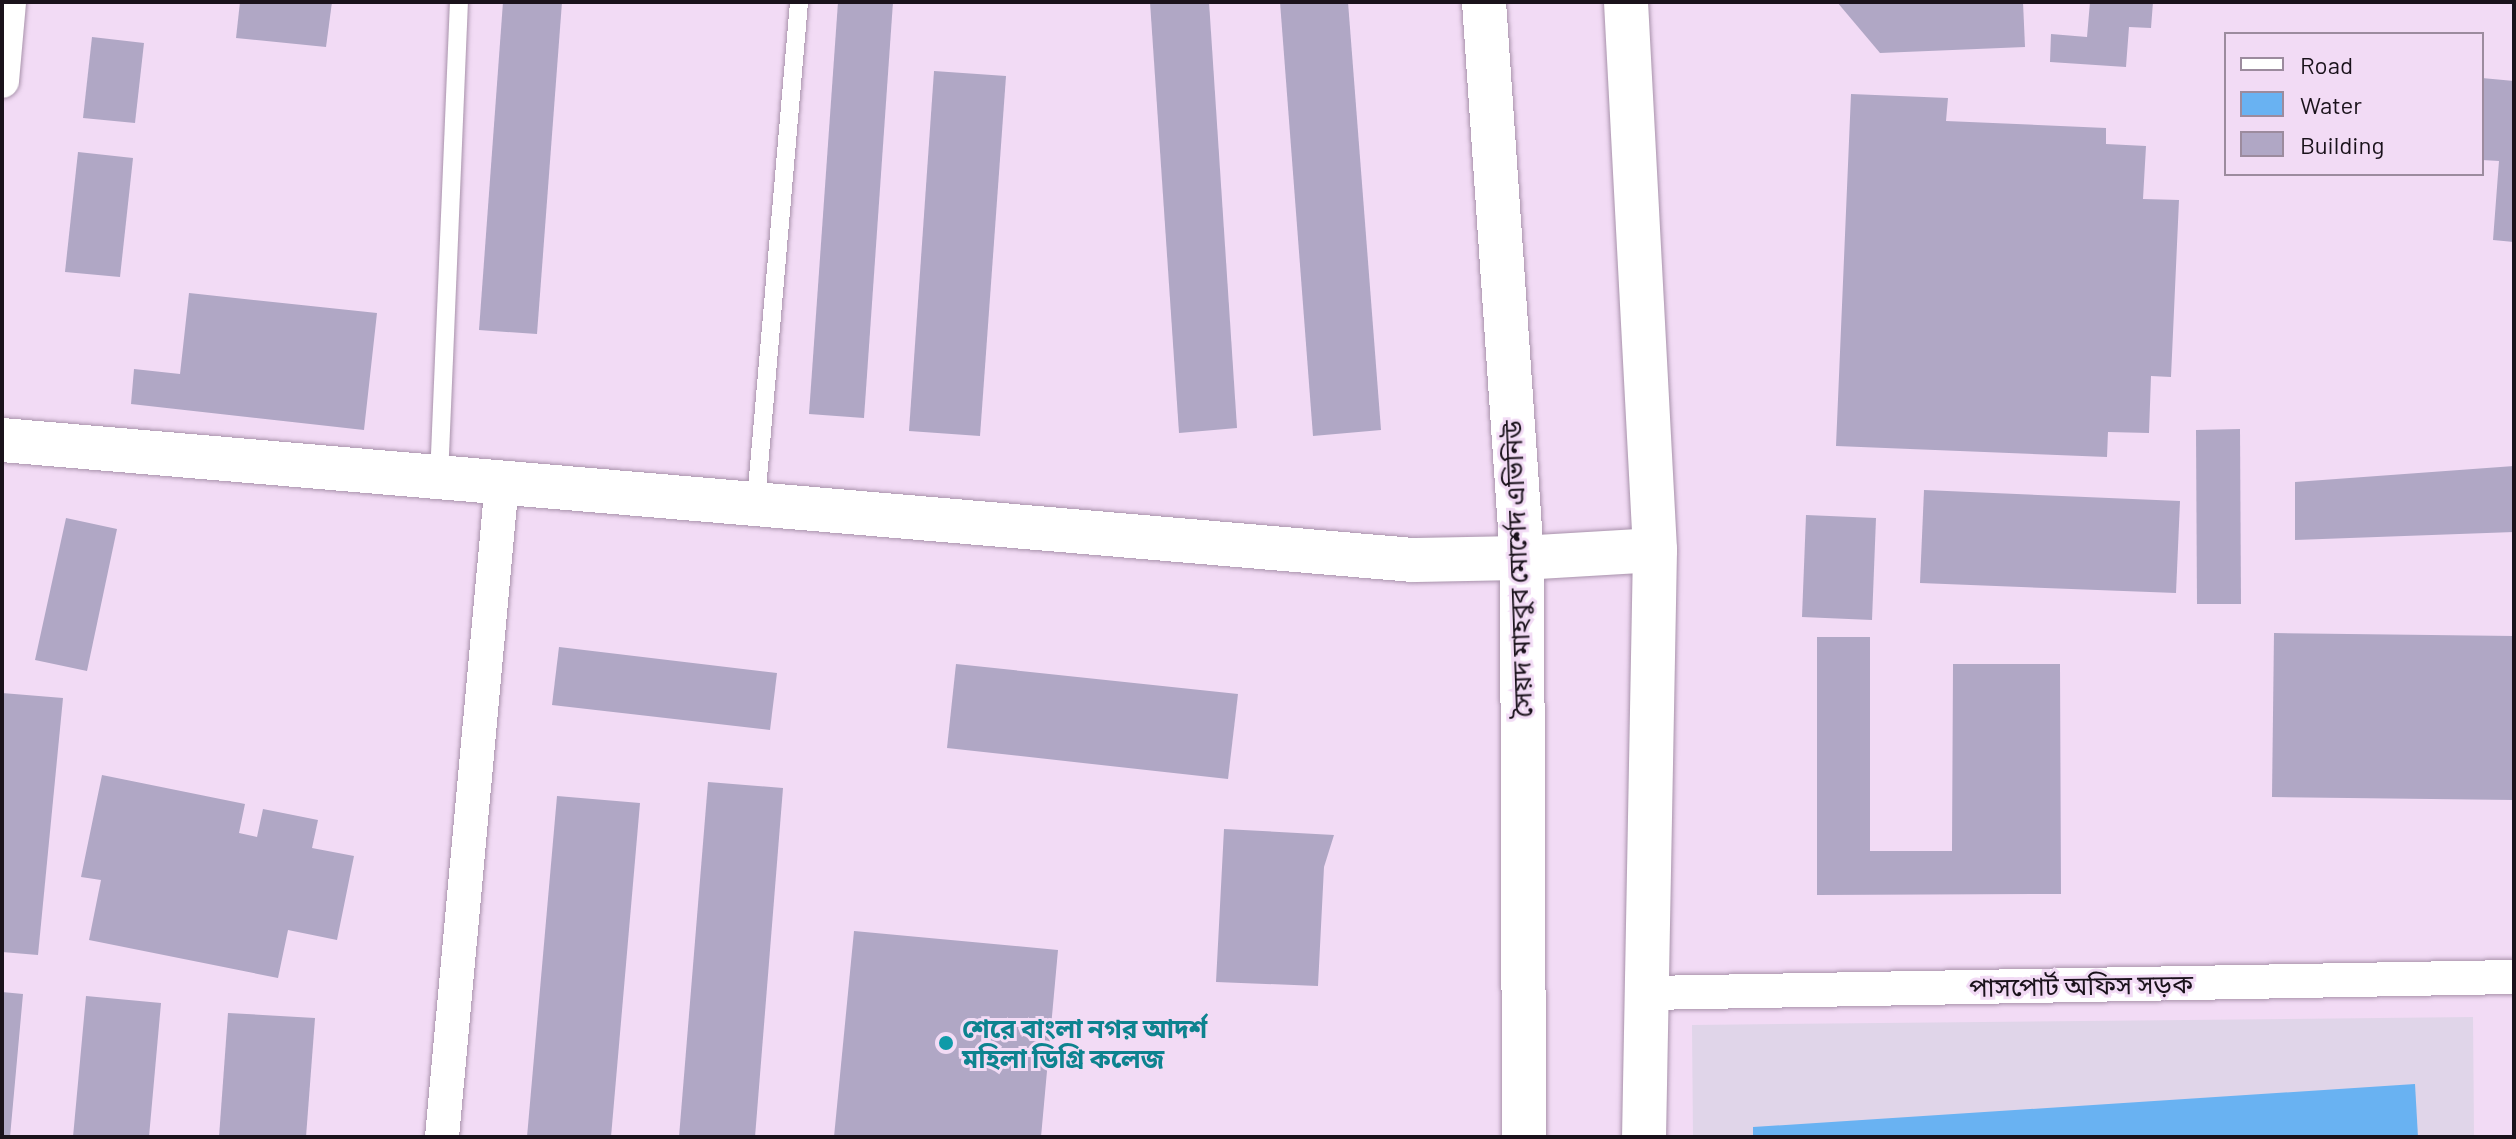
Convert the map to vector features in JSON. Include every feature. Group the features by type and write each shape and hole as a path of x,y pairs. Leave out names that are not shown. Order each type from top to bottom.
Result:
{"main road":[{"name":"সৈয়দ মাহবুব মোর্শেদ এভিনিউ","path":"1484,2 1522,558 1524,1137"},
{"path":"1626,2 1655,550 1644,1137"},
{"path":"2,440 439,478 756,501 1413,560 1522,558 1655,550"}],"street":[{"path":"2,81 9,2"},
{"path":"442,1137 502,482"},
{"name":"পাসপোর্ট অফিস সড়ক","path":"1648,993 2514,977"}],"lane":[{"path":"439,478 459,2"},
{"path":"756,501 799,2"}],"shaded area":[{"path":"2473,1017 2474,1137 1693,1137 1692,1025"}],"water":[{"path":"2415,1084 2418,1137 1753,1137 1753,1127"}],"building":[{"path":"240,2 332,2 326,47 236,38"},
{"path":"503,2 562,2 537,334 479,330"},
{"path":"838,2 893,2 864,418 809,414"},
{"path":"1150,2 1209,2 1237,428 1179,433"},
{"path":"1280,2 1348,2 1381,430 1313,436"},
{"path":"1837,2 2023,2 2025,47 1880,53"},
{"path":"2090,2 2153,2 2151,28 2129,27 2126,67 2050,62 2051,34 2087,37"},
{"path":"92,37 144,43 135,123 83,118"},
{"path":"934,71 1006,76 980,436 909,431"},
{"path":"2484,78 2514,81 2514,242 2493,240 2499,161 2484,160"},
{"path":"1851,94 1948,98 1946,121 2106,128 2106,144 2146,146 2143,199 2179,200 2171,377 2151,376 2149,433 2108,432 2107,457 1836,446"},
{"path":"78,152 133,158 120,277 65,272"},
{"path":"189,293 377,313 364,430 131,404 134,369 180,374"},
{"path":"2240,429 2241,604 2197,604 2196,430"},
{"path":"2514,466 2514,532 2295,540 2295,482"},
{"path":"1924,490 2180,501 2176,593 1920,583"},
{"path":"1806,515 1876,518 1872,620 1802,617"},
{"path":"66,518 117,529 87,671 35,660"},
{"path":"2274,633 2514,636 2514,800 2272,797"},
{"path":"1817,637 1870,637 1870,851 1952,851 1953,664 2060,664 2061,894 1817,895"},
{"path":"559,647 777,673 770,730 552,705"},
{"path":"956,664 1238,694 1228,779 947,748"},
{"path":"2,693 63,698 38,955 2,952"},
{"path":"102,775 245,804 239,833 257,837 263,809 318,820 312,848 354,856 337,940 288,930 278,978 89,940 101,880 81,877"},
{"path":"708,782 783,788 755,1137 679,1137"},
{"path":"557,796 640,803 611,1137 527,1137"},
{"path":"1224,829 1334,835 1324,867 1318,986 1216,982"},
{"name":"শেরে বাংলা নগর আদর্শ মহিলা ডিগ্রি কলেজ","path":"854,931 1058,950 1041,1137 834,1137"},
{"path":"2,992 23,994 10,1137 2,1137"},
{"path":"86,996 161,1003 149,1137 73,1137"},
{"path":"228,1013 315,1018 306,1137 219,1137"}],"place":[{"name":"শেরে বাংলা নগর আদর্শ মহিলা ডিগ্রি কলেজ","path":"946,1043"}]}
